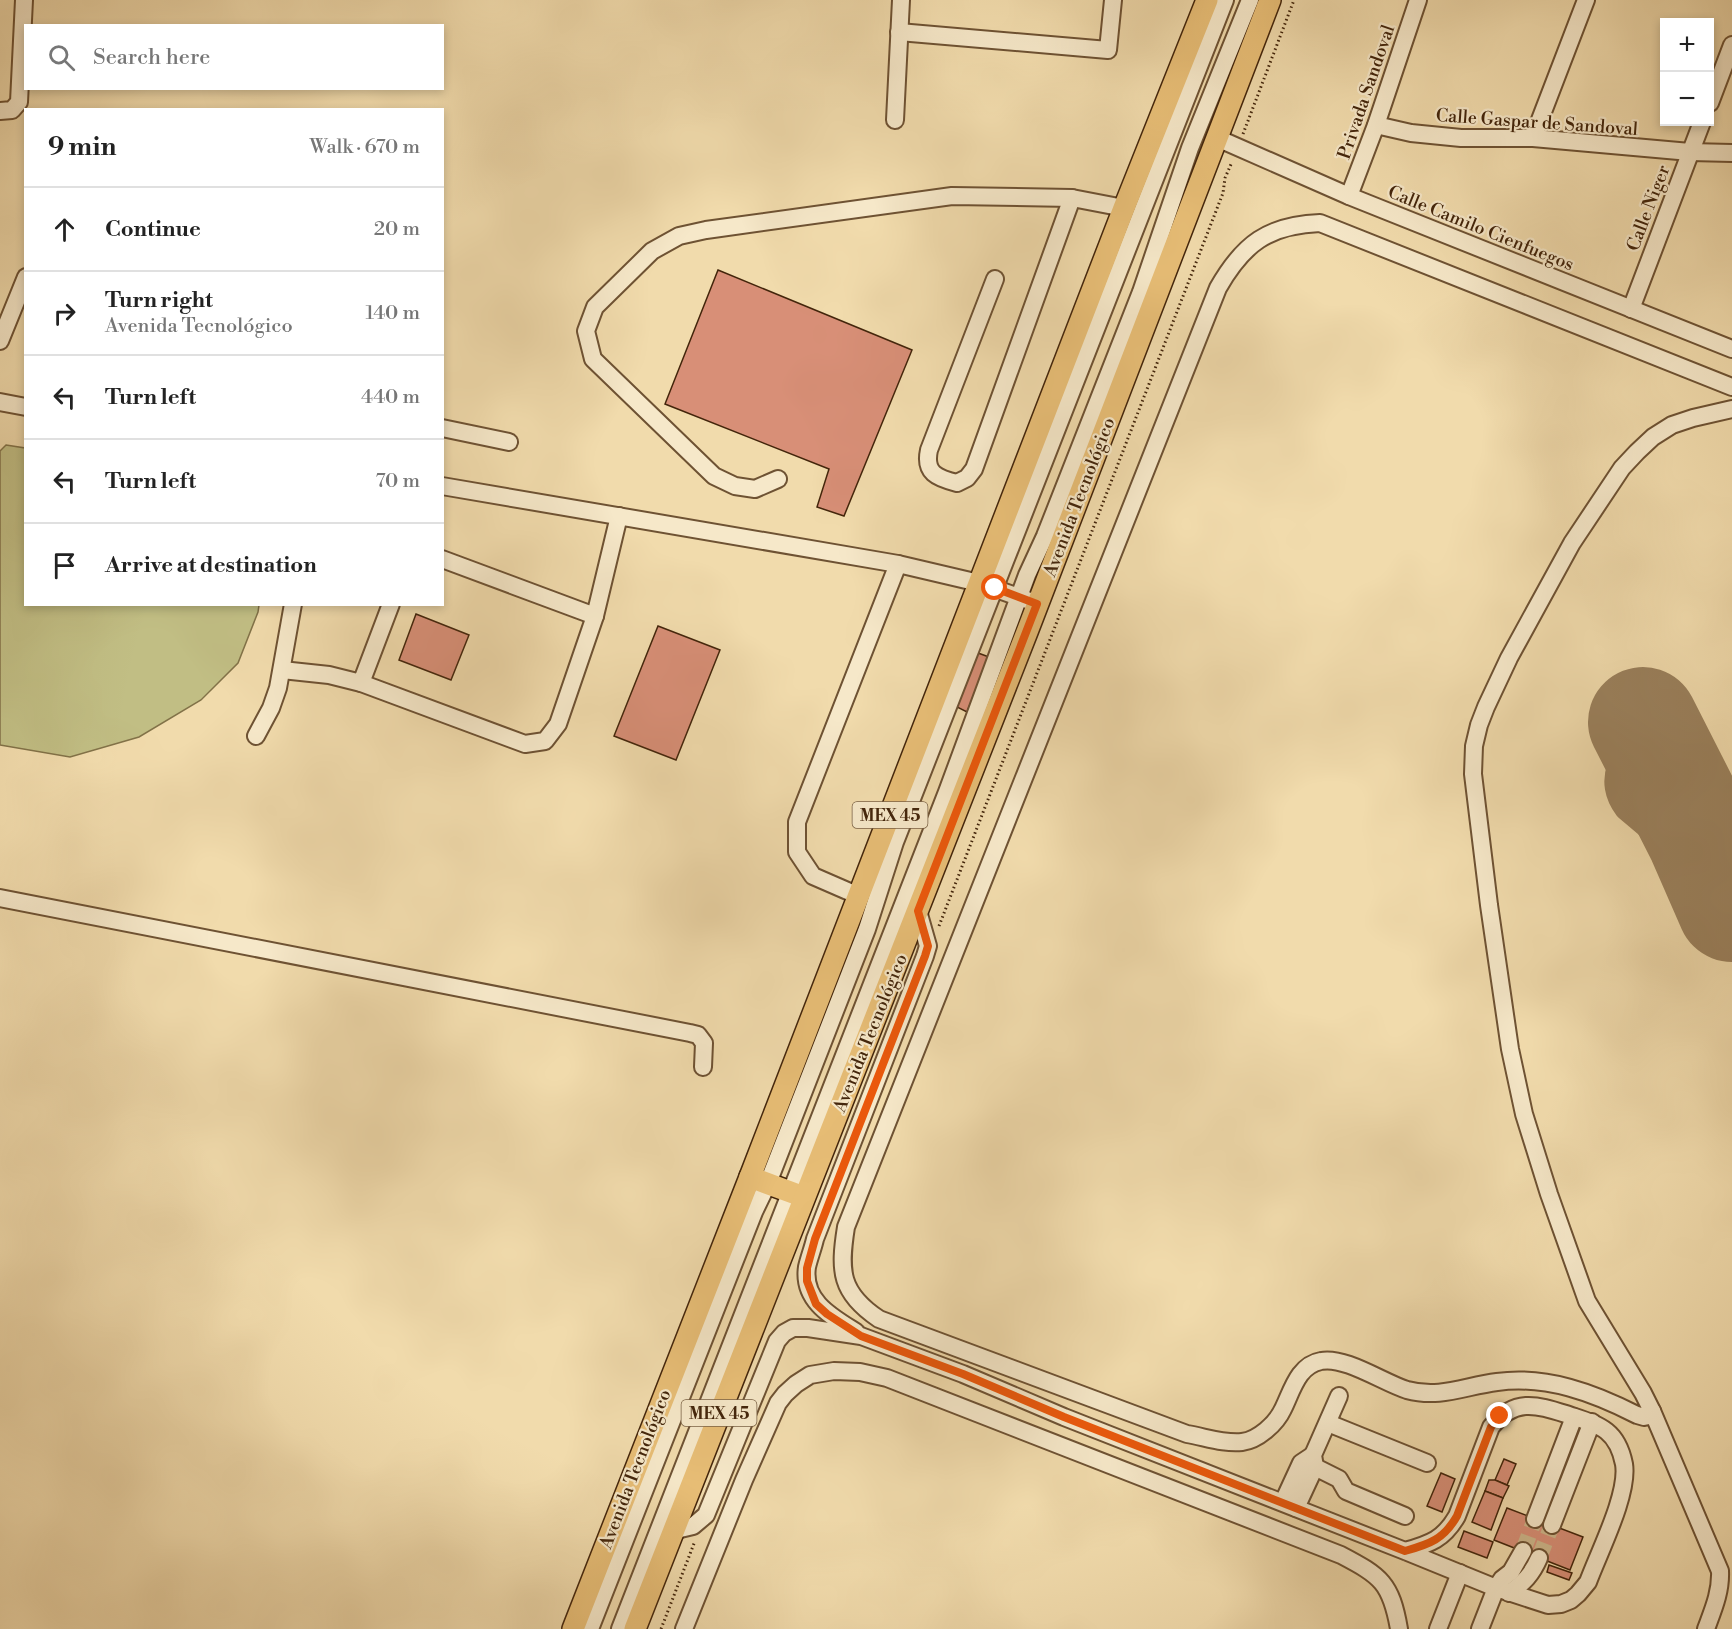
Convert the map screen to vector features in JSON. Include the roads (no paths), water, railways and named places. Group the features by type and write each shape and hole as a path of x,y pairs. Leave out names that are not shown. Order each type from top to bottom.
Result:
{"main road":[{"name":"Avenida Tecnológico","path":"573,1629 759,1180 859,896 987,586 1124,208 1207,0"},
{"name":"Avenida Tecnológico","path":"635,1629 798,1194 918,911 1028,601 1217,138 1270,0"},
{"path":"759,1180 798,1194"}],"street":[{"path":"0,111 12,110 20,102 24,0"},
{"path":"895,120 901,0"},
{"path":"899,32 1108,50 1113,0"},
{"path":"590,1629 754,1212 759,1180 867,929 895,842 987,586 1225,0"},
{"path":"620,1629 798,1194 946,792 1028,601 1049,525 1142,292 1190,148 1250,0"},
{"name":"Privada Sandoval","path":"1349,196 1376,125 1418,0"},
{"path":"1533,138 1586,0"},
{"path":"1714,92 1732,45"},
{"name":"Calle Gaspar de Sandoval","path":"1376,125 1411,133 1461,138 1533,138 1690,152 1732,153"},
{"name":"Calle Niger","path":"1630,309 1700,126"},
{"name":"Calle Camilo Cienfuegos","path":"1217,138 1349,196 1732,349"},
{"path":"778,479 755,489 735,486 714,476 593,359 586,331 595,307 652,251 679,236 706,230 952,196 1072,198 1124,208"},
{"path":"995,279 927,460 930,470 938,476 957,483 967,478 974,469 1072,198"},
{"path":"1652,1412 1649,1416 1637,1415 1572,1387 1549,1382 1499,1382 1441,1394 1430,1394 1407,1389 1341,1362 1321,1361 1306,1368 1293,1385 1282,1411 1257,1437 1242,1442 1223,1442 1188,1434 879,1319 865,1309 852,1295 844,1278 842,1256 846,1227 1213,299 1230,266 1251,244 1271,232 1298,224 1320,224 1732,387"},
{"path":"0,341 24,282"},
{"path":"0,402 24,407"},
{"path":"1706,1629 1718,1596 1720,1571 1643,1393 1587,1301 1549,1194 1524,1114 1510,1049 1489,905 1473,759 1479,725 1509,658 1572,543 1622,468 1653,437 1672,425 1732,409"},
{"path":"444,428 508,442"},
{"path":"444,486 898,564 987,586 1028,601"},
{"path":"282,670 329,675 362,683 525,744 545,741 558,724 595,616 619,516"},
{"path":"444,560 595,616"},
{"path":"859,896 813,876 797,852 797,822 898,564"},
{"path":"256,736 271,708 278,688 293,606"},
{"path":"362,683 390,606"},
{"path":"0,898 690,1033 698,1035 704,1043 703,1067"},
{"path":"861,1336 816,1304 807,1281 807,1268 815,1239 928,946 918,911"},
{"path":"672,1532 693,1526 706,1515 777,1341 793,1328 861,1336 963,1374 1075,1421 1503,1590 1548,1605 1571,1600 1588,1582 1623,1494 1624,1464 1619,1449 1611,1435 1600,1425 1592,1422 1545,1407 1529,1405 1510,1409 1491,1427 1457,1516 1450,1528 1433,1542 1405,1551"},
{"path":"684,1629 744,1480 778,1403 796,1384 810,1376 834,1371 860,1372 887,1378 1341,1555 1370,1570 1385,1586 1393,1601 1400,1629"},
{"path":"1289,1505 1314,1461 1339,1396"},
{"path":"1535,1519 1574,1417"},
{"path":"1552,1525 1592,1422"},
{"path":"1328,1423 1427,1463"},
{"path":"1314,1461 1339,1479 1346,1491 1404,1516"},
{"path":"1480,1629 1503,1590 1502,1579 1514,1568 1523,1551"},
{"path":"1503,1590 1522,1584 1534,1571 1539,1558"},
{"path":"1438,1629 1460,1573"}],"tunnel":[{"path":"1523,1551 1535,1519"},
{"path":"1539,1558 1552,1525"}]}
